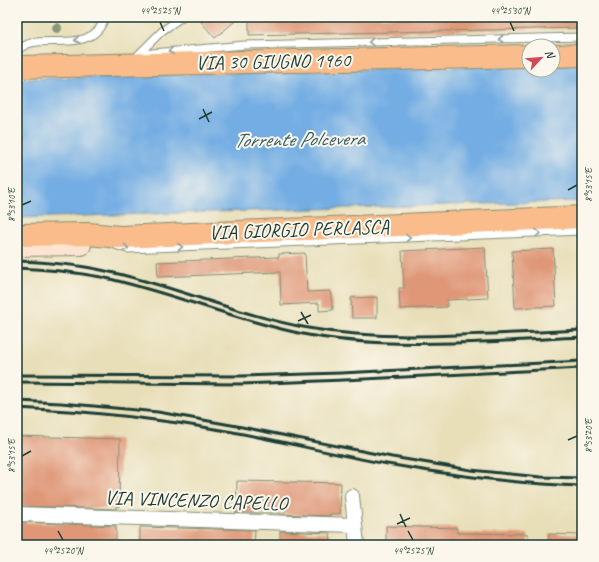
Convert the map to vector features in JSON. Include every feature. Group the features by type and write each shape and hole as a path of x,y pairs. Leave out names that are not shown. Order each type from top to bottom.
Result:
{"main road":[{"path":"561,56 582,55"},
{"name":"VIA 30 GIUGNO 1960","path":"17,67 134,59 521,56"},
{"name":"VIA GIORGIO PERLASCA","path":"17,235 88,234 115,241 582,217"},
{"path":"17,246 115,241"}],"street":[{"path":"352,496 357,545"},
{"name":"VIA VINCENZO CAPELLO","path":"17,514 354,525"}],"lane":[{"path":"17,50 31,43 78,41 91,36 103,26 105,17"},
{"path":"134,59 162,31 182,17"},
{"path":"134,59 260,45 582,37"},
{"path":"115,241 127,249 582,231"}],"water":[{"name":"Torrente Polcevera","path":"521,65 521,78 561,78 561,65 582,65 582,201 17,218 17,79"}],"building":[{"path":"197,17 240,17 215,38"},
{"path":"249,17 582,17 582,28 249,35"},
{"path":"485,247 488,298 447,300 447,307 400,309 399,288 404,288 402,251"},
{"path":"553,249 556,306 515,308 512,251"},
{"path":"305,253 307,292 330,291 333,310 319,311 319,303 281,305 280,272 158,277 157,262 279,257 279,254"},
{"path":"377,297 377,318 352,318 351,298"},
{"path":"17,436 120,439 119,507 116,506 116,509 17,506"},
{"path":"237,481 341,483 340,514 330,514 330,516 280,513 236,513"},
{"path":"17,522 116,526 116,545 17,545"},
{"path":"386,526 457,528 457,533 528,534 528,545 386,545"},
{"path":"140,527 255,530 254,545 140,545"},
{"path":"280,531 330,533 331,545 280,545"},
{"path":"549,534 582,535 582,545 549,545"}],"railway":[{"path":"17,261 80,266 101,270 153,283 256,315 326,331 364,335 420,336 582,330"},
{"path":"17,268 59,271 101,277 153,290 256,322 326,338 381,343 455,343 582,337"},
{"path":"17,375 241,376 341,373 582,361"},
{"path":"17,382 241,384 582,368"},
{"path":"17,401 61,403 158,412 392,457 471,470 541,477 582,478"},
{"path":"17,408 98,413 179,423 233,432 417,469 511,481 582,486"}]}
